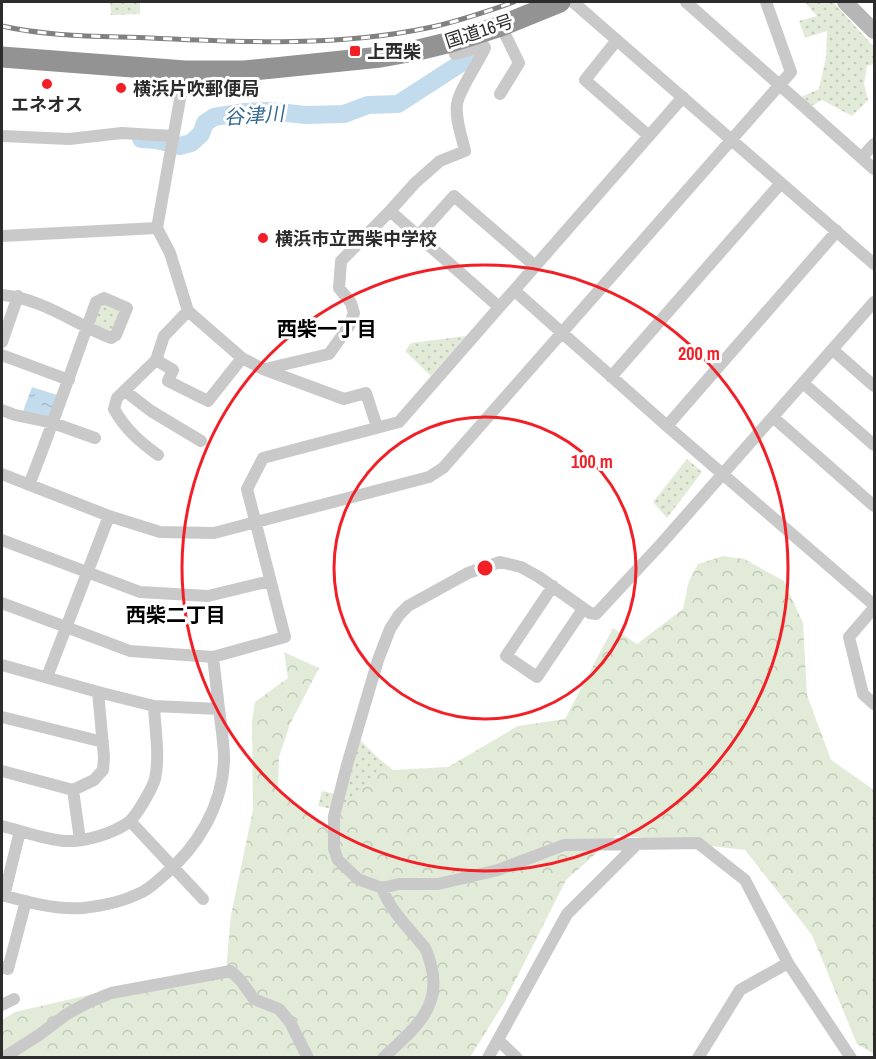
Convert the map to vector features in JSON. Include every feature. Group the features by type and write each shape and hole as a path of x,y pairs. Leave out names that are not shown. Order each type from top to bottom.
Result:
{"highway":[{"name":"国道16号","path":"2,57 185,71 244,71 381,57 451,42 501,26 560,2"}],"street":[{"path":"573,2 874,264"},
{"path":"686,2 874,169"},
{"path":"2,474 109,516 160,532 214,533 429,477 443,468 791,72 766,2"},
{"path":"845,2 874,31"},
{"path":"500,94 519,63 501,26"},
{"path":"617,40 585,80 649,136"},
{"path":"263,369 329,354 349,326 354,313 351,303 339,288 340,261 415,183 440,161 465,151 456,105 459,95 485,48 484,46 455,54 451,42"},
{"path":"185,71 157,228 170,253 188,311 242,358 263,369 344,399 366,393 377,427"},
{"path":"2,603 130,651 213,657 285,637 247,489 263,458 399,422 683,97"},
{"path":"2,136 69,139 122,133 172,136"},
{"path":"862,158 874,144"},
{"path":"611,377 781,183"},
{"path":"418,236 454,196 535,266"},
{"path":"390,211 499,307"},
{"path":"2,236 157,228"},
{"path":"667,426 837,231"},
{"path":"515,291 874,606 849,637 863,694 874,704"},
{"path":"2,295 18,296 55,311 87,328 30,485"},
{"path":"2,342 18,296"},
{"path":"851,1058 788,963 746,880 698,843 564,845 498,870 438,884 399,884 381,888 358,879 338,861 334,849 334,816 378,660 390,629 408,606 468,573 500,562 521,567 553,586 590,614 596,614 774,418 874,302"},
{"path":"158,454 141,442 122,423 114,409 117,398 156,360 164,336 188,311"},
{"path":"833,350 874,386"},
{"path":"2,355 69,380"},
{"path":"156,360 173,370 168,381 208,400 242,358"},
{"path":"803,383 874,445"},
{"path":"125,391 151,411 201,441"},
{"path":"2,410 53,423 95,438"},
{"path":"774,418 874,506"},
{"path":"47,677 109,516"},
{"path":"2,540 140,592 208,596 270,580"},
{"path":"553,586 506,656 540,680 583,609"},
{"path":"20,831 3,896 82,908 141,893 174,867 190,851 210,819 216,803 224,759 213,657"},
{"path":"2,665 154,706 219,709"},
{"path":"2,771 73,790 94,780 103,770 98,692"},
{"path":"2,826 64,841 80,840 113,830 130,821 145,800 155,780 157,750 154,706"},
{"path":"2,717 103,742"},
{"path":"73,790 80,840"},
{"path":"130,821 203,898"},
{"path":"488,1058 567,914 636,845"},
{"path":"381,888 388,903 427,951 434,974 434,997 426,1013 383,1058"},
{"path":"2,967 8,969 26,901"},
{"path":"698,1058 740,990 788,963"},
{"path":"3,1058 67,1014 111,993 231,971 254,999 279,1010 290,1022 308,1058"},
{"path":"2,1005 14,999"},
{"path":"498,1040 517,1058"}],"green space":[{"path":"110,2 140,2 140,14 111,15"},
{"path":"805,2 833,2 874,47 874,64 867,66 864,84 868,100 852,116 822,100 811,106 801,97 819,89 826,57 827,31 805,38 799,21 817,16"},
{"path":"102,303 121,311 111,334 92,326"},
{"path":"466,336 431,376 405,351 411,343"},
{"path":"687,459 702,472 667,518 653,502"},
{"path":"723,556 744,559 784,581 803,623 807,695 831,760 874,790 874,1054 857,1044 812,935 745,850 617,835 566,880 504,1003 470,1057 2,1057 2,1020 15,1012 158,979 226,970 231,915 253,810 252,721 255,702 288,678 284,652 319,668 290,724 279,757 278,790 332,833 362,745 393,770 448,767 518,726 565,719 613,628 637,644 683,609 689,581 698,564"},
{"path":"357,737 385,765 337,810 318,806 322,791 340,795"}],"water":[{"path":"32,387 57,395 50,416 47,418 22,414"}],"waterway":[{"name":"谷津川","path":"141,139 157,140 180,146 191,143 201,134 205,123 214,117 245,112 344,114 368,105 398,104 469,58"}],"railway":[{"path":"2,26 76,35 255,42 324,41 427,28 514,2"}],"place":[{"name":"上西柴","path":"355,51"},
{"name":"エネオス","path":"47,84"},
{"name":"横浜片吹郵便局","path":"121,88"},
{"name":"横浜市立西柴中学校","path":"263,238"}],"district":[{"name":"西柴一丁目","path":"327,328"},
{"name":"西柴二丁目","path":"176,614"}]}
